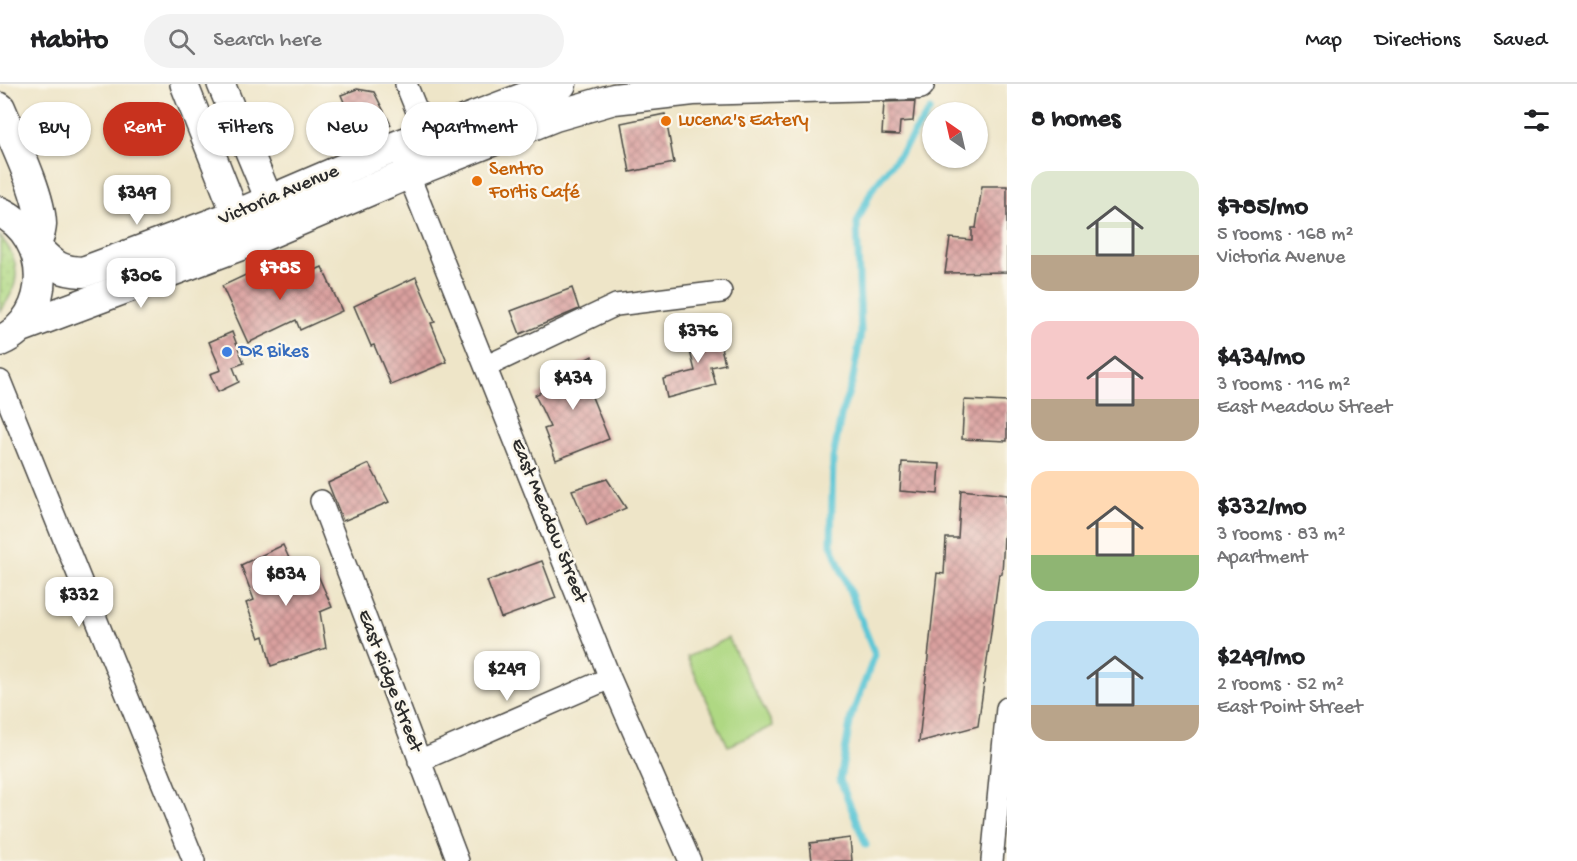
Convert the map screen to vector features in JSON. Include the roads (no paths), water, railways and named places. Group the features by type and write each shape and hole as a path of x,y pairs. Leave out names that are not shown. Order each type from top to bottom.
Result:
{"main road":[{"name":"Victoria Avenue","path":"514,102 561,84"},
{"name":"Victoria Avenue","path":"0,212 22,227 35,247 57,267 67,271 83,272 236,215 275,215 408,174 612,91 919,84"},
{"path":"0,108 30,182 40,216 39,235 35,247 40,264 41,281 38,299 30,315 10,335"},
{"name":"Victoria Avenue","path":"10,335 246,243 275,215 401,145"}],"street":[{"path":"184,84 246,243"},
{"path":"221,84 275,215"},
{"path":"406,84 413,102"},
{"name":"East Meadow Street","path":"397,146 610,678 690,861"},
{"path":"435,156 438,163"},
{"path":"487,366 616,305 721,292"},
{"path":"0,381 194,861"},
{"name":"East Ridge Street","path":"321,501 458,861"},
{"path":"419,761 610,678"},
{"path":"992,861 1007,708"}],"waterway":[{"path":"866,845 840,780 851,717 875,655 831,544 833,458 842,411 852,384 861,333 857,223 872,189 922,122"}],"place":[{"name":"Lucena's Eatery","path":"666,121"},
{"name":"Sentro Fortis Café","path":"477,181"},
{"name":"DR Bikes","path":"227,352"}]}
